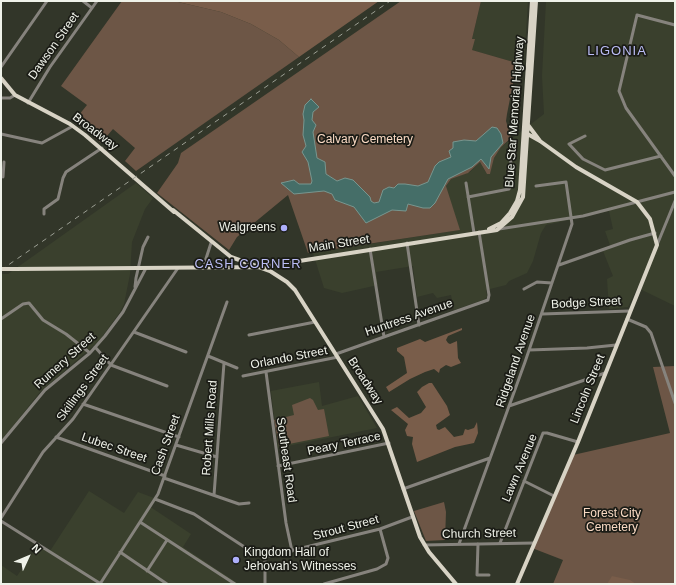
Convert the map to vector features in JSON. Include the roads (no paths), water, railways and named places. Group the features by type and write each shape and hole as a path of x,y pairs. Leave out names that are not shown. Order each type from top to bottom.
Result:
{"main road":[{"name":"Blue Star Memorial Highway","path":"497,230 510,220 521,204 524,189 532,1"},
{"name":"Blue Star Memorial Highway","path":"481,232 501,223 515,205 520,183 528,124 536,1"},
{"name":"Broadway","path":"1,78 15,95 73,126 102,148 211,243 236,260 260,267 275,274 290,285 383,429 412,517 424,545 456,584"},
{"path":"528,124 540,141"},
{"path":"526,133 540,141 576,167 637,202 650,219 657,245"},
{"name":"Main Street","path":"1,269 260,267 497,230"},
{"name":"Lincoln Street","path":"517,584 578,442 657,245"}],"street":[{"path":"1,67 47,1"},
{"path":"83,1 92,8"},
{"name":"Dawson Street","path":"28,103 50,67 97,1"},
{"path":"675,25 637,15 620,81 620,95 626,108 675,176"},
{"path":"1,98 10,98 15,95"},
{"path":"1,134 42,143 73,126"},
{"path":"585,136 569,144 583,159 605,170 661,156"},
{"path":"44,214 44,209 58,199 66,172 102,148"},
{"path":"468,196 508,189 511,186 512,174 510,154"},
{"path":"3,177 2,172 4,162"},
{"name":"Ridgeland Avenue","path":"459,544 542,314 572,224 566,182 536,186"},
{"path":"466,183 474,233"},
{"name":"Main Street","path":"497,230 572,218 675,192"},
{"name":"Lincoln Street","path":"657,245 675,201"},
{"name":"Huntress Avenue","path":"337,356 384,337 486,302 489,295 481,232"},
{"path":"558,265 654,233"},
{"name":"Rumery Street","path":"135,288 143,247 148,237"},
{"path":"203,268 211,243"},
{"path":"407,243 419,325"},
{"path":"370,249 384,337"},
{"name":"Rumery Street","path":"1,443 46,390 95,348 117,321 146,268"},
{"name":"Skillings Street","path":"1,518 43,452 83,404 178,268"},
{"path":"524,289 537,282 552,283"},
{"name":"Cash Street","path":"100,584 155,499 228,302"},
{"path":"1,319 23,304 30,304 43,320 66,334 90,353"},
{"name":"Bodge Street","path":"542,314 630,311"},
{"path":"627,319 646,327 651,333 675,403"},
{"path":"248,335 315,322"},
{"path":"134,332 186,352"},
{"path":"529,350 587,348 616,345"},
{"path":"95,348 111,365 168,386"},
{"path":"208,356 237,368"},
{"name":"Orlando Street","path":"243,376 337,356"},
{"name":"Robert Mills Road","path":"214,496 224,363"},
{"name":"Southeast Road","path":"266,372 278,466 292,551"},
{"path":"509,406 605,373"},
{"path":"83,404 179,437"},
{"name":"Lawn Avenue","path":"500,543 543,434 550,433 578,442"},
{"name":"Lubec Street","path":"56,437 214,496 239,504 249,503"},
{"name":"Peary Terrace","path":"278,466 389,444"},
{"path":"176,445 216,457"},
{"path":"403,489 490,458"},
{"path":"524,481 554,496"},
{"path":"155,499 194,514 249,550 265,557 265,584"},
{"name":"Strout Street","path":"265,557 380,529 412,517"},
{"path":"1,521 100,584"},
{"path":"140,522 235,584"},
{"path":"324,584 377,569 386,564 388,558 380,529"},
{"path":"147,571 167,540"},
{"name":"Church Street","path":"424,545 534,543"},
{"path":"478,544 477,575 489,575"},
{"path":"120,552 168,584"}],"water":[{"path":"311,99 319,107 313,112 312,120 316,125 313,132 317,158 325,162 326,174 337,181 345,178 353,180 374,203 379,202 383,190 389,187 394,188 398,184 418,186 428,182 435,166 439,162 451,157 449,151 453,148 453,142 464,140 476,141 492,127 497,128 501,134 503,143 491,157 489,169 481,159 472,167 448,179 435,203 430,208 423,208 408,204 406,211 392,210 366,223 354,207 335,200 332,194 324,191 294,194 281,183 294,180 299,184 311,184 312,181 308,162 302,152 306,146 303,135 303,114 305,105"}],"railway":[{"path":"1,270 390,1"}],"place":[{"name":"Walgreens","path":"284,228"},
{"name":"Kingdom Hall of Jehovah's Witnesses","path":"236,560"}],"district":[{"name":"LIGONIA","path":"617,51"},
{"name":"CASH CORNER","path":"248,264"}],"park label":[{"name":"Calvary Cemetery","path":"365,140"},
{"name":"Forest City Cemetery","path":"612,521"}]}
